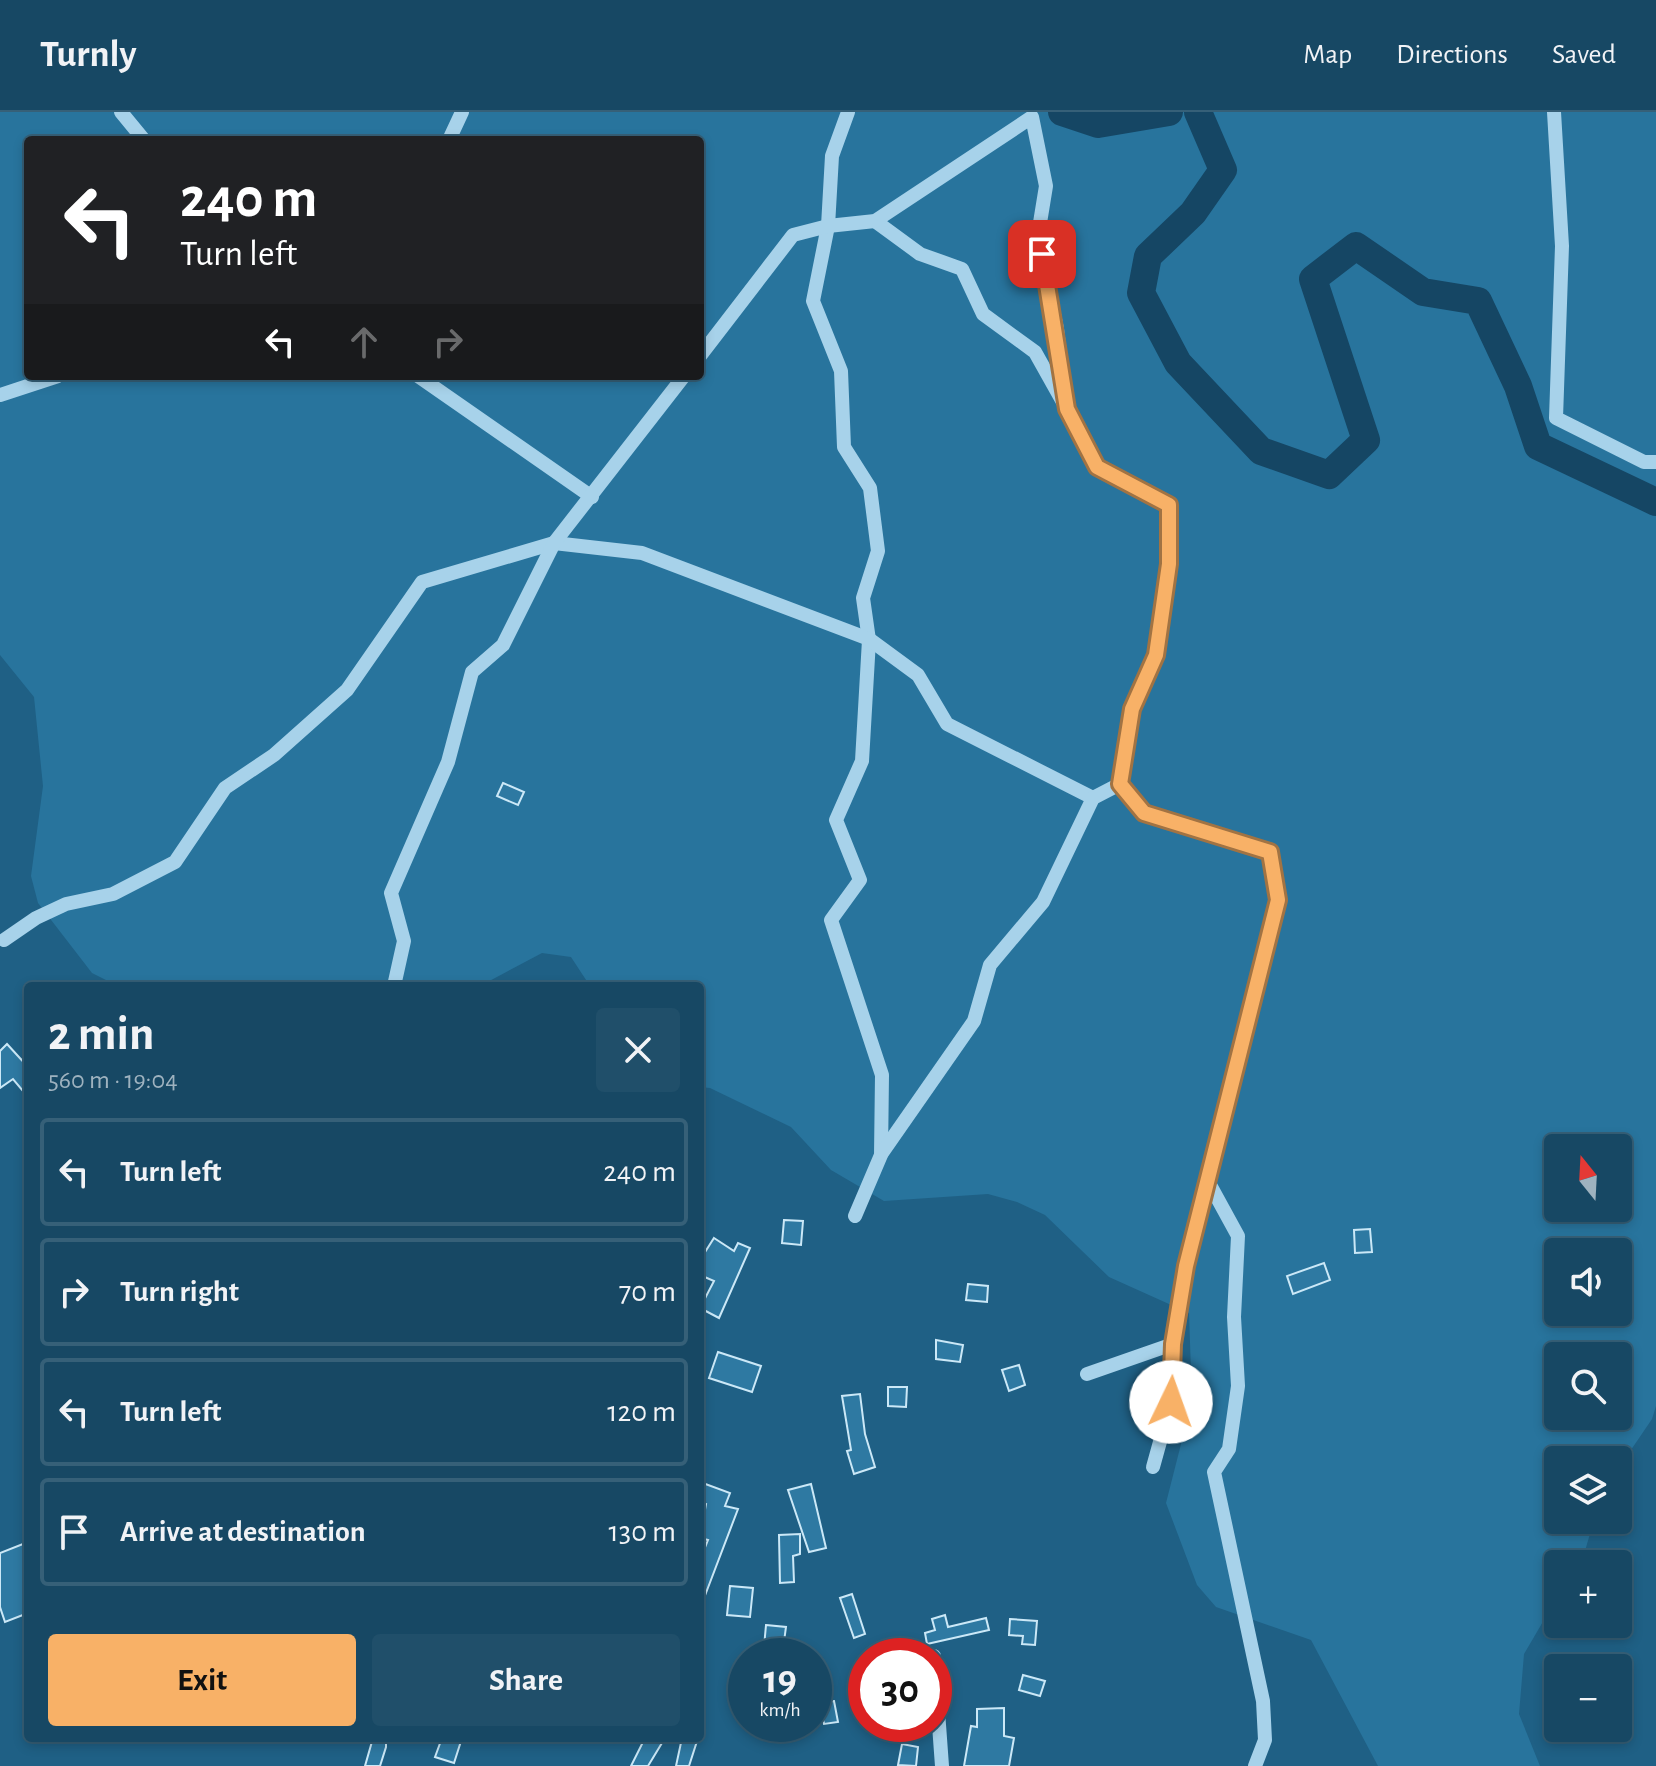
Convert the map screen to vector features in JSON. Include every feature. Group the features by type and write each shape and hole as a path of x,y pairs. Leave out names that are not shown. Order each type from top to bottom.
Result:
{"street":[{"path":"121,112 141,136"},
{"path":"451,136 462,112"},
{"path":"848,112 832,156 828,226 813,301 841,371 844,447 870,488 878,551 863,598 869,640 862,761 836,820 860,880 831,920 882,1075 881,1155"},
{"path":"1554,112 1562,246 1556,418 1644,462 1656,462"},
{"path":"704,351 793,235 828,226 875,221 1032,117 1046,186 1038,235 1057,329 1067,409"},
{"path":"875,221 920,254 962,269 983,314 1035,352 1097,467 1169,505 1169,564 1156,655 1132,709 1120,784 1144,813 1270,852 1278,900 1186,1266 1173,1344 1171,1402 1153,1467"},
{"path":"0,395 46,380"},
{"path":"424,380 592,497"},
{"path":"395,982 404,941 391,893 448,762 472,672 503,645 554,543 681,380"},
{"path":"4,940 36,918 66,904 113,894 175,862 225,788 274,755 347,690 422,582 554,543 642,553 869,640 918,675 947,724 1093,798"},
{"path":"855,1216 881,1155 974,1021 990,965 1043,902 1093,798 1120,784"},
{"path":"1209,1183 1238,1236 1234,1317 1238,1386 1229,1449 1214,1472 1263,1701 1265,1740 1255,1766"},
{"path":"1087,1374 1173,1344"},
{"path":"940,1742 942,1766"}],"shaded area":[{"path":"0,112 1656,112 1656,1406 1652,1419 1632,1448 1632,1446 1544,1446 1544,1534 1590,1534 1585,1550 1544,1550 1544,1620 1524,1654 1519,1714 1540,1766 1378,1766 1311,1640 1216,1607 1197,1585 1166,1503 1192,1401 1189,1313 1109,1277 1045,1215 1017,1202 988,1194 884,1201 831,1170 791,1127 704,1087 704,982 587,982 571,957 542,953 488,982 110,982 92,973 38,903 31,876 43,786 34,697 0,655"}],"building":[{"path":"503,783 524,792 518,805 497,796"},
{"path":"7,1044 24,1063 24,1092 13,1079 0,1088 0,1051"},
{"path":"784,1220 803,1221 801,1245 782,1243"},
{"path":"1370,1229 1372,1252 1355,1253 1354,1230"},
{"path":"714,1238 734,1251 738,1243 750,1248 719,1318 704,1310 704,1300 714,1281 704,1277 704,1254"},
{"path":"1324,1263 1330,1280 1293,1294 1287,1276"},
{"path":"968,1284 988,1286 987,1302 966,1300"},
{"path":"936,1340 963,1345 960,1362 936,1359"},
{"path":"718,1352 761,1366 752,1392 709,1378"},
{"path":"1019,1365 1025,1385 1009,1391 1002,1370"},
{"path":"888,1387 907,1387 906,1407 888,1406"},
{"path":"860,1394 865,1434 875,1467 854,1474 847,1451 851,1450 842,1396"},
{"path":"704,1483 730,1493 725,1506 738,1509 704,1598 704,1550 708,1540 704,1539"},
{"path":"811,1484 826,1548 809,1552 788,1490"},
{"path":"800,1534 800,1554 793,1556 794,1582 780,1583 779,1535"},
{"path":"24,1544 24,1615 5,1622 0,1607 0,1553"},
{"path":"730,1586 753,1588 750,1617 727,1615"},
{"path":"852,1594 865,1634 854,1638 840,1598"},
{"path":"945,1615 948,1627 986,1618 989,1630 952,1638 926,1638 925,1633 935,1630 932,1619"},
{"path":"1010,1619 1037,1621 1035,1645 1022,1644 1023,1636 1009,1635"},
{"path":"766,1625 786,1627 784,1638 765,1638"},
{"path":"1023,1675 1045,1681 1040,1696 1019,1690"},
{"path":"832,1701 838,1722 832,1723"},
{"path":"1004,1708 1004,1736 1014,1738 1009,1766 964,1766 971,1726 977,1727 977,1709"},
{"path":"372,1742 386,1742 380,1766 365,1766"},
{"path":"441,1742 461,1742 454,1763 435,1757"},
{"path":"643,1742 663,1742 648,1766 631,1766"},
{"path":"681,1742 697,1742 689,1766 676,1766"},
{"path":"902,1744 918,1747 916,1766 898,1765"}],"waterway":[{"path":"1062,112 1098,124 1169,112"},
{"path":"1198,112 1223,170 1193,213 1148,256 1141,293 1178,363 1261,451 1329,475 1366,440 1313,279 1356,246 1423,292 1478,301 1518,386 1538,446 1656,502"}],"route":[{"path":"1042,254 1057,329 1067,409 1077,430 1097,467 1169,505 1169,564 1156,655 1132,709 1120,784 1144,813 1270,852 1278,900 1186,1266 1173,1344 1171,1402"}]}
